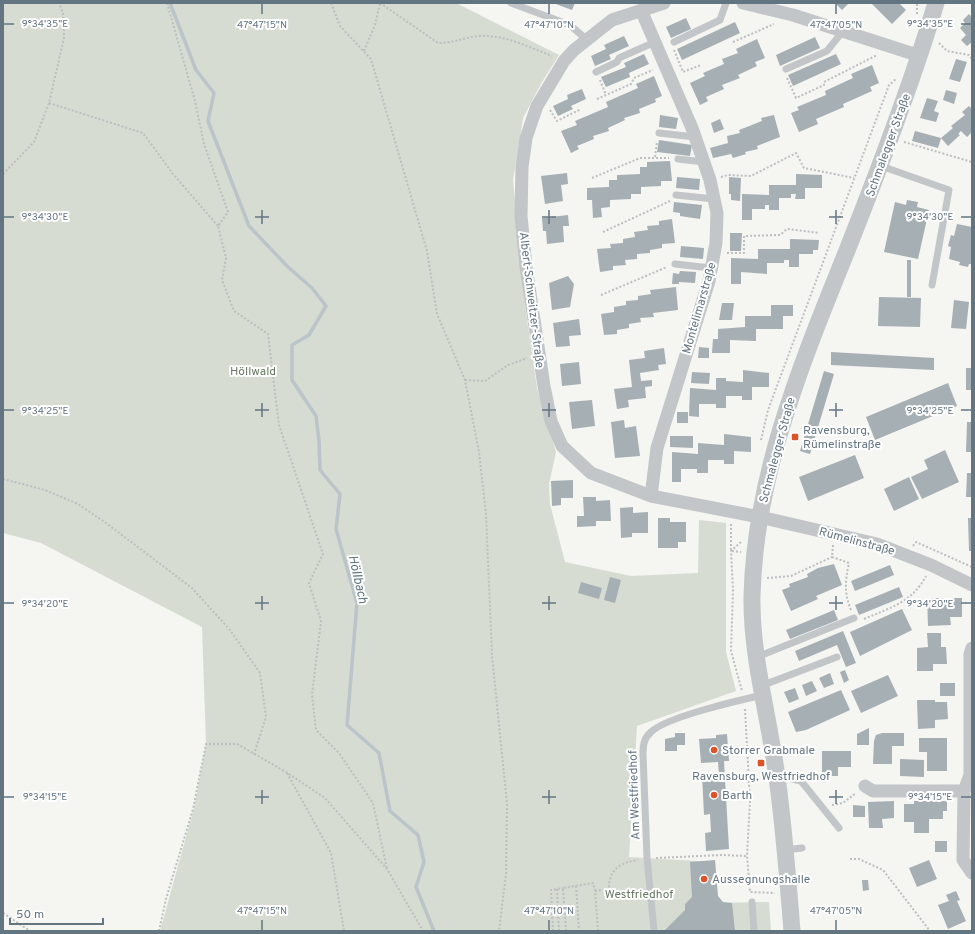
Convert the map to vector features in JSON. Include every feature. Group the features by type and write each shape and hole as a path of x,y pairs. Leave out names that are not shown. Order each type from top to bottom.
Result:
{"street":[{"name":"Albert-Schweitzer-Straße","path":"662,3 612,20 586,39 564,61 537,106 526,138 522,167 521,216 538,355 551,421 562,446 591,472 651,496 760,517"},
{"path":"743,3 793,15 920,56"},
{"name":"Schmalegger Straße","path":"792,925 777,779 756,657 752,597 760,517 785,411 892,138 920,56 936,3"},
{"name":"Montelimarstraße","path":"641,10 695,137 710,180 717,213 714,252 709,281 657,448 651,496"},
{"name":"Rümelinstraße","path":"760,517 877,544 931,565 972,585"},
{"path":"972,648 970,654 970,775 964,791 963,860 972,873"},
{"path":"865,786 873,791 964,791"}],"lane":[{"path":"511,3 570,25 586,39"},
{"path":"673,45 720,20 726,3"},
{"path":"786,69 827,51 843,31"},
{"path":"596,72 617,62 619,58 655,42"},
{"path":"658,133 695,137"},
{"path":"678,159 704,162"},
{"path":"881,166 949,190 932,285"},
{"path":"676,195 714,199"},
{"path":"675,264 711,268"},
{"path":"756,657 854,618"},
{"name":"Am Westfriedhof","path":"654,931 647,858 643,754 646,738 652,731 666,723 745,699 837,657"},
{"path":"777,779 788,778 800,781 823,806 839,828"},
{"path":"784,850 802,848"},
{"path":"752,902 754,931"}],"path":[{"path":"3,174 34,142 49,104 64,38 63,14 60,3"},
{"path":"167,3 194,101 204,144 228,212 218,226"},
{"path":"331,3 340,26 371,59 427,250 437,314 465,380 479,452 486,514 492,655 507,804 506,874 499,931"},
{"path":"364,52 375,25 380,3 438,43 448,43 478,36 504,37 564,61"},
{"path":"733,42 793,15"},
{"path":"926,36 934,38 948,51 969,56 972,59"},
{"path":"673,45 683,72 701,65"},
{"path":"786,69 783,70 796,98 824,85 824,82 869,60 890,46"},
{"path":"597,99 631,84 634,78 665,65"},
{"path":"596,72 606,95"},
{"path":"49,104 143,133 173,174 218,226 226,258 222,280 234,311 268,334 279,425 323,554 309,583 321,622 312,694 316,730 339,753 374,803 387,868"},
{"path":"537,106 551,110 556,121 581,109"},
{"path":"655,157 658,133"},
{"path":"892,138 972,162"},
{"path":"710,180 728,175 751,176 796,153 804,168 854,178"},
{"path":"592,178 640,158 655,157 678,159"},
{"path":"603,232 672,200 676,195"},
{"path":"714,252 744,253 744,236 780,235 787,229 819,233"},
{"path":"601,295 675,264"},
{"path":"465,380 485,381 508,365 538,355"},
{"path":"3,479 45,490 78,504 106,523 192,588 230,630 260,673 266,716 254,754"},
{"path":"732,512 731,551 733,590 731,651 745,699 750,800 747,856 750,892 776,893"},
{"path":"832,557 833,534"},
{"path":"731,551 745,538"},
{"path":"765,578 791,576 832,557 849,563 845,581 846,596 854,618 862,620 906,600 913,595 931,565"},
{"path":"906,600 910,608"},
{"path":"159,931 166,899 193,809 206,744 237,744 286,772 325,798 387,868 423,931"},
{"path":"286,772 331,853 344,931"},
{"path":"823,806 843,803 865,786"},
{"path":"595,891 609,889 609,880 614,870 621,864 647,858 722,855 747,856"},
{"path":"850,859 859,859 883,870 930,931"},
{"path":"553,931 551,890 594,883 598,931"},
{"path":"576,886 579,931"},
{"path":"563,888 566,931"},
{"path":"556,889 559,931"},
{"path":"3,913 30,931"}],"green space":[{"name":"Höllwald","path":"3,3 456,3 559,55 542,82 523,118 513,180 526,313 537,388 556,452 549,484 550,504 565,562 631,576 698,573 699,520 726,523 726,652 736,691 637,726 629,857 715,862 718,903 769,902 771,931 160,931 194,808 206,744 202,627 41,543 3,533"}],"building":[{"path":"553,3 575,3 572,10"},
{"path":"835,3 849,3 842,10"},
{"path":"871,3 899,3 906,10 892,24"},
{"path":"969,14 972,17 972,42 967,46 961,40 966,35 960,28 965,23 963,20"},
{"path":"686,18 691,29 671,38 666,27"},
{"path":"735,22 740,33 682,60 677,49"},
{"path":"624,36 629,46 609,55 611,59 595,66 591,56 606,49 604,45"},
{"path":"815,37 820,48 780,66 776,55"},
{"path":"757,39 765,58 755,62 757,66 738,75 740,78 722,85 724,89 706,97 708,101 700,105 690,83 705,76 703,73 724,64 722,59 738,53 736,49"},
{"path":"644,54 649,64 629,73 630,77 606,87 601,77 626,67 624,63"},
{"path":"836,54 841,64 793,86 788,75"},
{"path":"956,59 967,62 960,82 949,79"},
{"path":"872,65 879,83 870,87 872,91 843,104 844,107 816,119 818,124 799,132 791,113 799,110 797,107 826,95 825,91 853,78 851,74"},
{"path":"654,76 662,96 655,99 656,102 639,109 640,113 624,118 625,120 608,128 609,131 593,136 594,139 577,146 579,149 571,153 561,131 577,125 575,121 608,107 606,102 638,88 636,84"},
{"path":"582,89 586,99 571,106 573,109 558,116 553,106 568,99 567,95"},
{"path":"946,90 957,93 954,104 943,100"},
{"path":"927,98 938,101 934,111 939,113 936,122 920,118"},
{"path":"969,106 972,109 972,132 967,137 961,131 958,134 960,135 948,146 941,138 953,128 951,126 965,115 962,112"},
{"path":"660,115 678,118 676,129 659,127"},
{"path":"774,115 780,137 757,146 758,149 745,152 746,154 733,158 731,154 713,158 710,148 728,143 727,136 740,133 739,130 762,121 761,118"},
{"path":"720,119 724,129 714,133 711,123"},
{"path":"915,131 941,138 938,148 912,141"},
{"path":"659,140 692,145 690,156 657,152"},
{"path":"670,161 672,181 661,181 661,186 641,187 641,194 631,194 631,199 610,200 610,207 601,208 602,217 593,218 592,200 587,200 587,188 609,187 609,180 617,180 617,175 640,174 640,167 647,167 647,162"},
{"path":"567,173 568,184 561,185 563,201 545,204 541,176"},
{"path":"796,174 822,175 822,188 805,188 805,199 795,199 796,194 791,194 791,198 779,198 779,210 769,210 769,205 765,205 765,209 752,209 752,220 742,220 742,194 769,195 769,185 796,185"},
{"path":"677,177 700,179 699,190 676,188"},
{"path":"729,177 741,178 740,201 731,200 731,194 729,194"},
{"path":"907,200 918,202 917,207 929,210 918,259 884,252 895,202 906,205"},
{"path":"674,202 702,205 700,219 680,216 680,213 673,212"},
{"path":"568,215 569,226 563,226 564,242 547,244 546,231 543,231 542,218"},
{"path":"672,219 675,243 662,244 662,248 650,250 650,253 637,254 637,259 625,260 626,265 613,266 613,270 600,272 597,249 611,248 610,244 623,243 623,239 635,237 634,232 648,230 647,226 659,225 659,221"},
{"path":"957,224 972,227 972,264 969,264 968,267 959,265 960,262 949,259 951,247 948,246 951,235 954,236"},
{"path":"730,233 742,233 741,251 730,251"},
{"path":"790,239 819,240 818,250 813,250 813,254 799,254 799,267 789,267 789,260 784,260 784,263 767,263 767,274 741,272 741,284 731,284 731,258 758,259 758,249 790,249"},
{"path":"681,246 704,248 703,259 680,257"},
{"path":"907,260 911,260 911,297 907,297"},
{"path":"680,271 696,272 695,283 679,282 679,284 672,284 673,273 679,274"},
{"path":"568,276 574,284 570,307 552,310 549,283"},
{"path":"676,287 678,310 653,313 654,317 640,318 641,322 629,324 629,328 617,330 617,334 604,335 601,314 614,312 614,307 626,305 626,301 638,300 638,296 651,294 650,290"},
{"path":"879,297 921,298 920,327 878,326"},
{"path":"954,300 969,302 966,329 951,328"},
{"path":"722,303 734,303 732,320 719,320"},
{"path":"771,305 793,305 793,316 783,316 783,329 756,329 756,341 730,340 730,353 712,353 713,339 718,339 718,329 745,327 745,316 771,316"},
{"path":"579,319 581,335 569,336 570,346 556,347 553,323"},
{"path":"699,347 709,348 709,358 698,358"},
{"path":"664,348 666,364 658,365 659,370 640,373 641,381 652,380 652,386 645,387 646,398 628,400 629,407 617,409 614,389 632,387 629,360 645,358 644,351"},
{"path":"831,352 934,358 934,370 831,365"},
{"path":"579,362 581,384 562,386 560,364"},
{"path":"966,368 972,368 972,390 966,390"},
{"path":"743,370 769,373 769,387 752,387 752,400 742,400 742,396 726,396 726,408 716,408 716,404 699,404 699,417 689,416 690,388 716,390 716,378 726,378 726,381 743,382"},
{"path":"824,371 834,374 810,454 800,451"},
{"path":"692,372 710,373 709,384 691,383"},
{"path":"948,383 957,406 875,440 866,417"},
{"path":"592,400 595,426 572,429 569,402"},
{"path":"677,412 688,412 688,423 677,423"},
{"path":"624,420 625,428 636,426 640,456 615,458 611,422"},
{"path":"967,422 972,422 972,452 966,452"},
{"path":"724,434 751,437 751,452 734,451 734,464 724,464 724,460 708,460 708,473 697,473 697,469 681,469 681,482 672,482 672,452 698,454 698,443 724,445"},
{"path":"670,436 693,436 693,448 670,447"},
{"path":"945,450 959,482 922,499 911,477 928,469 924,460"},
{"path":"855,455 864,478 808,501 799,477"},
{"path":"967,473 972,473 972,497 966,497"},
{"path":"909,477 919,499 894,511 884,489"},
{"path":"573,480 573,498 561,498 561,505 552,506 551,481"},
{"path":"583,497 596,497 596,501 610,500 611,521 596,521 596,526 577,527 577,516 584,516"},
{"path":"633,507 633,513 648,512 648,533 632,533 632,537 621,538 620,508"},
{"path":"658,518 670,518 670,522 686,522 686,542 678,542 678,548 658,548"},
{"path":"968,518 972,518 972,551 969,551"},
{"path":"834,564 842,585 816,596 818,599 791,611 782,590 790,587 789,584 808,577 807,574 818,568"},
{"path":"890,565 894,575 855,591 851,581"},
{"path":"610,577 621,580 615,603 604,600"},
{"path":"581,582 602,588 599,599 578,593"},
{"path":"899,587 903,597 859,615 855,605"},
{"path":"927,598 962,598 962,617 950,617 951,625 928,626"},
{"path":"902,609 912,630 860,656 850,632"},
{"path":"834,610 838,620 790,639 786,630"},
{"path":"843,631 856,663 846,667 837,645 799,661 795,651"},
{"path":"927,633 941,633 941,647 946,647 947,664 933,664 933,671 917,671 917,648 928,647"},
{"path":"845,670 849,680 844,683 840,672"},
{"path":"830,673 834,684 824,688 819,678"},
{"path":"888,675 898,696 861,713 851,691"},
{"path":"812,681 817,691 806,696 802,685"},
{"path":"940,683 955,683 955,696 940,696"},
{"path":"795,688 799,699 789,703 784,692"},
{"path":"841,690 850,710 806,730 796,732 788,712"},
{"path":"917,700 947,702 948,719 935,720 935,728 918,729"},
{"path":"869,728 869,745 857,745 857,734"},
{"path":"675,733 685,733 685,745 677,745 677,751 665,751 665,739 675,737"},
{"path":"882,733 904,733 904,746 892,746 892,764 873,764 874,741 876,735"},
{"name":"Barth","path":"727,734 729,761 724,761 729,849 706,851 705,833 711,832 710,814 704,815 702,775 719,775 718,762 701,763 699,739 716,738 716,735"},
{"path":"919,738 947,738 947,771 927,771 927,752 919,752"},
{"path":"822,751 851,751 851,767 838,767 838,776 822,776"},
{"path":"900,759 924,760 924,777 900,776"},
{"path":"894,801 894,818 882,819 883,828 869,828 868,802"},
{"path":"914,801 947,801 947,811 943,811 943,819 929,819 929,833 914,833 914,822 904,822 904,804 914,804"},
{"path":"853,805 865,806 865,817 853,817"},
{"path":"935,841 947,841 947,852 935,852"},
{"name":"Aussegnungshalle","path":"715,860 718,896 723,902 732,903 735,931 664,931 685,910 685,904 692,897 690,862"},
{"path":"929,860 937,879 917,887 909,868"},
{"path":"862,880 868,880 869,890 863,891"},
{"path":"956,891 960,900 957,901 966,921 948,929 938,905 949,901 946,895"}],"waterway":[{"name":"Höllbach","path":"170,3 196,70 214,93 208,121 249,226 288,267 312,288 326,306 309,335 292,345 292,380 316,416 320,470 340,494 336,529 357,603 347,725 379,753 390,811 418,835 424,862 416,887 434,931"}],"place":[{"name":"Ravensburg, Rümelinstraße","path":"795,437"},
{"name":"Storrer Grabmale","path":"714,750"},
{"name":"Ravensburg, Westfriedhof","path":"761,763"},
{"name":"Barth","path":"714,795"},
{"name":"Aussegnungshalle","path":"704,879"}],"park label":[{"name":"Westfriedhof","path":"639,894"}]}
